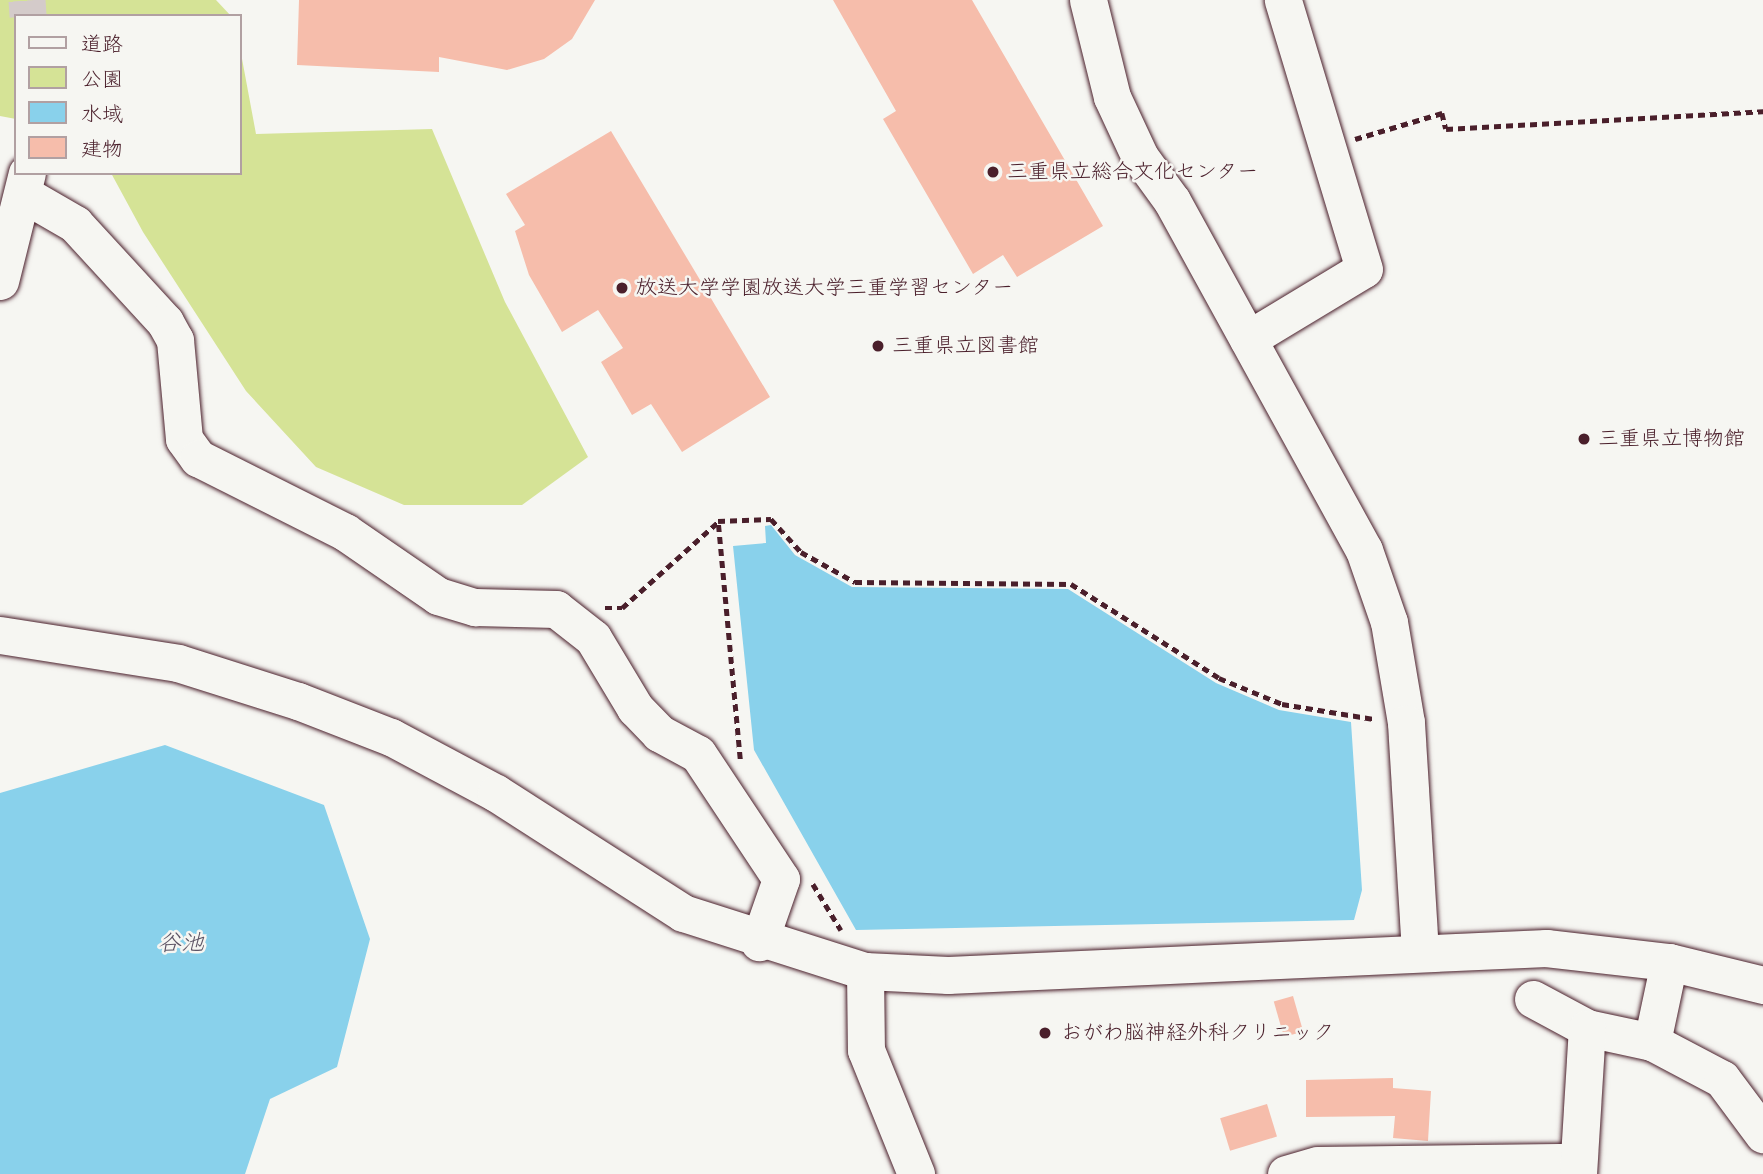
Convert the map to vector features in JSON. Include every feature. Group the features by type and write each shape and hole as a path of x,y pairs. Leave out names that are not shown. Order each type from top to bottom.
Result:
{"street":[{"path":"1088,0 1112,97 1364,550 1389,622 1406,723 1420,952"},
{"path":"1248,339 1364,269 1326,151 1283,0"},
{"path":"0,281 26,184 75,224 165,322 175,340 184,439 198,458 345,532 438,596 475,607 556,610 593,638 635,708 659,733 698,754 781,878 758,942"},
{"path":"0,635 178,663 391,737 496,793 682,913 758,942 865,971 948,975 1546,948 1669,962 1763,985"},
{"path":"1652,1042 1669,962"},
{"path":"865,971 866,1050 916,1174"},
{"path":"1533,999 1587,1028 1652,1042 1722,1079 1763,1134"},
{"path":"1286,1174 1318,1165 1578,1168 1587,1028"}],"path":[{"path":"1326,151 1394,122 1442,113 1446,129 1763,111"},
{"path":"556,610 622,608 718,521 771,519 801,552 855,582 1071,584 1219,678 1282,704 1406,723"},
{"path":"718,521 740,762 747,774"},
{"path":"809,878 865,971"}],"green space":[{"path":"0,0 216,0 229,14 14,14 14,119 0,116"},
{"path":"242,59 256,134 432,129 505,302 588,457 522,505 404,505 316,467 246,391 143,232 112,175 242,175"}],"water":[{"path":"771,525 795,555 852,587 1068,589 1216,683 1279,710 1351,722 1362,890 1354,920 856,930 754,750 733,546 766,543 765,526"},
{"name":"谷池","path":"165,745 324,805 370,939 337,1067 270,1099 245,1174 0,1174 0,793"}],"building":[{"path":"299,0 595,0 572,39 544,59 507,70 439,57 439,72 297,65"},
{"name":"三重県立総合文化センター","path":"833,0 972,0 1103,226 1017,277 1003,255 973,274 883,119 896,111"},
{"name":"放送大学学園放送大学三重学習センター","path":"611,131 770,397 682,452 651,404 632,415 601,362 623,348 598,310 562,332 529,275 515,231 525,225 506,194"},
{"path":"1293,996 1303,1032 1284,1037 1274,1002"},
{"path":"1393,1078 1393,1088 1431,1091 1428,1141 1393,1138 1395,1116 1306,1117 1306,1080"},
{"path":"1267,1104 1277,1137 1230,1151 1220,1118"}],"tunnel":[{"path":"27,0 28,14"}],"place":[{"name":"三重県立総合文化センター","path":"993,172"},
{"name":"放送大学学園放送大学三重学習センター","path":"622,288"},
{"name":"三重県立図書館","path":"878,346"},
{"name":"三重県立博物館","path":"1584,439"},
{"name":"おがわ脳神経外科クリニック","path":"1045,1033"}]}
